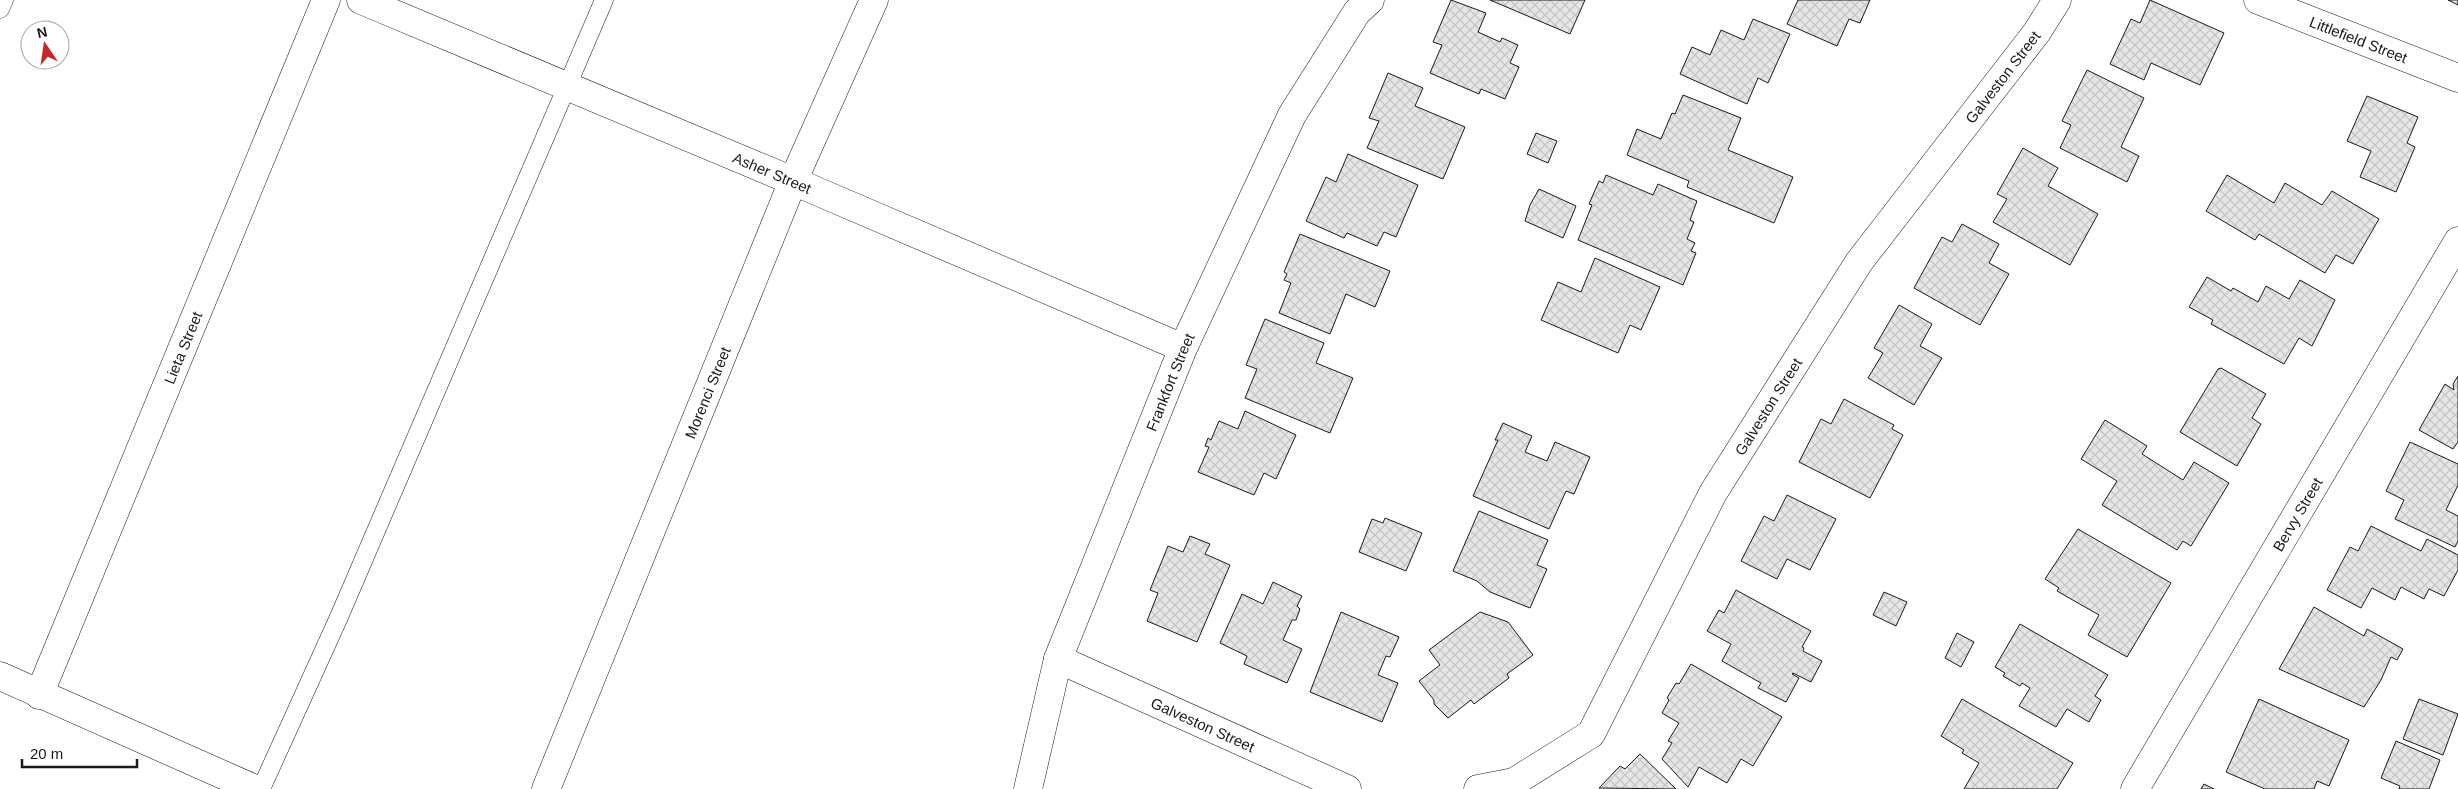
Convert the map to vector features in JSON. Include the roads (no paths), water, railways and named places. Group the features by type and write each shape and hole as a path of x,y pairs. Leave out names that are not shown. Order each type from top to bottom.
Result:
{"street":[{"name":"Lieta Street","path":"39,694 326,0"},
{"name":"Asher Street","path":"361,0 793,181 1183,348"},
{"name":"Morenci Street","path":"546,789 793,181 874,0"},
{"name":"Frankfort Street","path":"1028,789 1058,659 1183,348 1292,114 1357,12 1370,0"},
{"name":"Galveston Street","path":"1478,789 1514,782 1591,734 1713,493 1854,270 2037,32 2057,0"},
{"name":"Littlefield Street","path":"2258,0 2458,78"},
{"name":"Bervy Street","path":"2135,789 2458,241"},
{"name":"Galveston Street","path":"1058,659 1347,789"},
{"path":"0,676 255,789"}],"lane":[{"path":"0,9 4,0"},
{"path":"261,789 342,608 604,0"}]}
